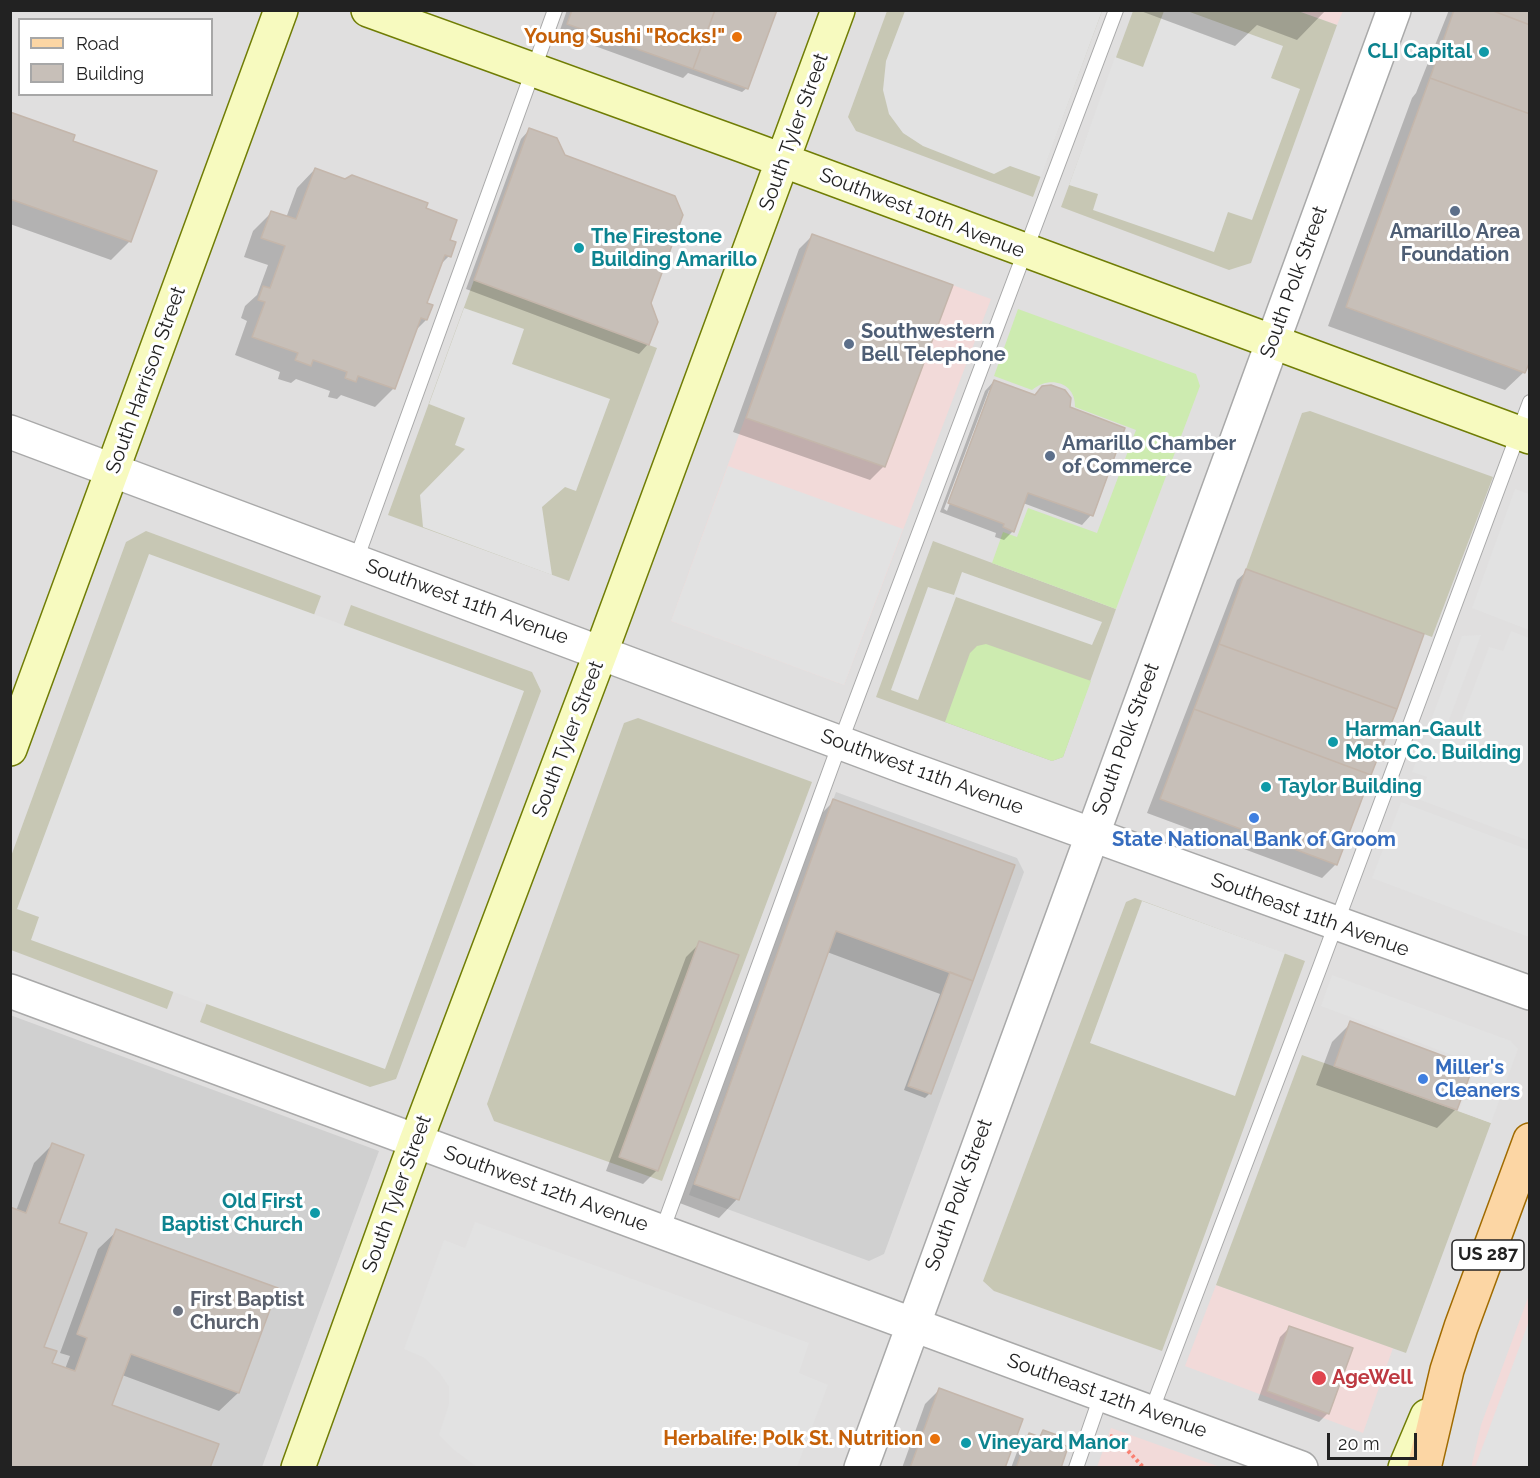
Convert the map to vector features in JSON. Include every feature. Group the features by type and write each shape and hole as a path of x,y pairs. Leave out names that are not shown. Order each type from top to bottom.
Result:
{"main road":[{"name":"South Harrison Street","path":"10,749 282,10"},
{"name":"Southwest 10th Avenue","path":"368,10 1524,435"},
{"name":"South Tyler Street","path":"298,1467 416,1141 601,652 838,10"},
{"name":"US 287","path":"1424,1467 1447,1370 1530,1140"},
{"path":"1405,1467 1447,1370"}],"street":[{"name":"South Polk Street","path":"861,1467 1394,10"},
{"name":"Southwest 11th Avenue","path":"10,432 1091,835"},
{"name":"Southeast 11th Avenue","path":"1091,835 1530,993"},
{"name":"Southwest 12th Avenue","path":"10,991 914,1323"},
{"name":"Southeast 12th Avenue","path":"914,1323 1301,1467"}],"lane":[{"path":"356,560 555,10"},
{"path":"662,1231 840,742 1116,10"},
{"path":"1151,1412 1524,435 1530,402"},
{"path":"1076,1467 1102,1393"}],"path":[{"path":"1089,1431 1116,1438 1144,1467"}],"shaded area":[{"path":"10,11 1529,11 1529,1467 11,1467"},
{"path":"887,11 1102,11 1033,197 856,131 848,117"},
{"path":"905,11 1102,11 1041,177 1010,166 994,174 923,146 903,133 889,114 883,90 886,61"},
{"path":"1133,11 1298,11 1337,25 1251,263 1229,270 1061,207"},
{"path":"1164,11 1187,11 1283,46 1271,78 1300,89 1252,220 1228,212 1214,252 1093,210 1098,194 1069,185 1115,57 1143,67"},
{"path":"1298,11 1343,11 1337,25"},
{"path":"812,234 991,299 844,685 671,621"},
{"path":"474,280 657,348 569,581 388,515"},
{"path":"464,308 524,329 512,364 610,399 576,491 565,487 542,507 552,575 423,527 420,495 465,449 455,445 465,418 429,404"},
{"path":"1310,411 1493,477 1432,637 1246,569 1302,413"},
{"path":"728,466 903,529 844,685 671,621"},
{"path":"1515,489 1529,494 1529,630 1472,608"},
{"path":"146,531 321,596 167,1009 11,950 10,859 126,542"},
{"path":"933,541 1116,609 1063,757 1052,761 876,697"},
{"path":"149,554 524,691 385,1069 31,940 39,917 17,909"},
{"path":"962,572 1102,622 1092,645 956,597 918,700 891,690 928,587 954,595"},
{"path":"351,605 532,672 541,691 396,1079 370,1087 200,1022"},
{"path":"1511,631 1529,638 1529,841 1418,799 1427,777 1412,772 1462,636 1481,635 1446,728 1455,737 1489,647 1503,651"},
{"path":"638,718 812,782 662,1181 494,1121 487,1104 624,723"},
{"path":"836,792 1017,858 1024,872 884,1254 869,1261 689,1195"},
{"path":"1401,802 1529,850 1529,937 1372,878"},
{"path":"1135,898 1305,961 1162,1351 994,1291 983,1281 1126,902"},
{"path":"1142,901 1285,953 1235,1096 1090,1043"},
{"path":"1332,975 1511,1041 1518,1049 1491,1123 1459,1111 1476,1064 1321,1006"},
{"name":"First Baptist Church","path":"10,1015 379,1151 262,1467 11,1467"},
{"path":"1302,1055 1491,1123 1406,1353 1216,1285"},
{"path":"475,1222 809,1343 799,1373 828,1385 797,1467 477,1467 454,1450 439,1435 449,1404 449,1387 439,1372 423,1357 404,1349 444,1240 465,1248"},
{"path":"1216,1285 1393,1348 1363,1433 1185,1366"},
{"path":"1529,1295 1529,1467 1471,1468 1481,1425"},
{"path":"1529,1321 1529,1467 1475,1467"},
{"path":"1111,1428 1220,1467 1097,1467"}],"green space":[{"path":"1018,309 1196,374 1200,386 1116,609 992,563 1003,532 1017,537 1028,508 1097,533 1136,430 1075,407 1071,392 1060,384 1046,383 1032,390 994,376"},
{"path":"986,644 1091,681 1063,757 1052,761 945,722 970,653 977,646"}],"building":[{"path":"572,10 715,10 693,69 567,24"},
{"path":"715,10 777,10 748,89 693,69"},
{"name":"CLI Capital","path":"1454,10 1491,10 1530,25 1530,114 1430,78"},
{"path":"1491,10 1530,10 1530,25"},
{"name":"Amarillo Area Foundation","path":"1430,78 1530,114 1530,361 1525,373 1346,307"},
{"path":"10,112 75,135 73,141 157,171 131,242 10,199"},
{"name":"The Firestone Building Amarillo","path":"529,128 557,138 565,155 675,196 683,215 651,303 658,322 649,345 474,280"},
{"path":"315,168 345,179 352,175 428,203 426,208 457,220 450,240 456,242 451,257 445,255 427,303 433,305 427,320 421,318 395,389 358,376 356,382 345,378 347,372 313,360 311,366 295,360 298,353 252,337 265,302 258,300 263,286 270,288 285,246 261,238 271,211 296,219"},
{"path":"812,234 953,285 885,467 746,418"},
{"path":"994,380 1035,395 1042,386 1051,385 1065,390 1071,398 1070,407 1125,428 1093,516 1028,493 1014,532 1003,527 1004,524 948,503"},
{"path":"1246,569 1424,634 1397,709 1219,644"},
{"name":"Harman-Gault Motor Co. Building","path":"1219,644 1397,709 1371,775 1194,709"},
{"name":"Taylor Building","path":"1194,709 1371,775 1337,865 1160,799"},
{"path":"833,799 1015,865 973,981 836,931 739,1200 694,1184"},
{"path":"699,941 739,955 658,1171 619,1157"},
{"path":"950,972 973,981 931,1094 908,1086"},
{"path":"1350,1021 1473,1067 1457,1110 1334,1066"},
{"name":"First Baptist Church","path":"52,1143 84,1155 59,1223 87,1233 44,1347 57,1351 52,1363 75,1371 87,1338 77,1334 116,1229 278,1288 239,1393 131,1354 112,1405 219,1444 210,1468 10,1468 10,1207 26,1213"},
{"path":"1289,1326 1353,1348 1329,1414 1267,1391"},
{"name":"Vineyard Manor","path":"939,1388 1023,1419 1005,1468 910,1468"},
{"path":"1043,1430 1057,1435 1055,1442 1068,1447 1061,1468 1016,1468 1029,1433 1040,1437"}],"place":[{"name":"Young Sushi \"Rocks!\"","path":"737,37"},
{"name":"CLI Capital","path":"1484,52"},
{"name":"Amarillo Area Foundation","path":"1455,211"},
{"name":"The Firestone Building Amarillo","path":"579,248"},
{"name":"Southwestern Bell Telephone","path":"849,344"},
{"name":"Amarillo Chamber of Commerce","path":"1050,456"},
{"name":"Harman-Gault Motor Co. Building","path":"1333,742"},
{"name":"Taylor Building","path":"1266,787"},
{"name":"State National Bank of Groom","path":"1254,818"},
{"name":"Miller's Cleaners","path":"1423,1079"},
{"name":"Old First Baptist Church","path":"315,1213"},
{"name":"First Baptist Church","path":"178,1311"},
{"name":"AgeWell","path":"1319,1378"},
{"name":"Herbalife: Polk St. Nutrition","path":"935,1439"},
{"name":"Vineyard Manor","path":"966,1443"}]}
